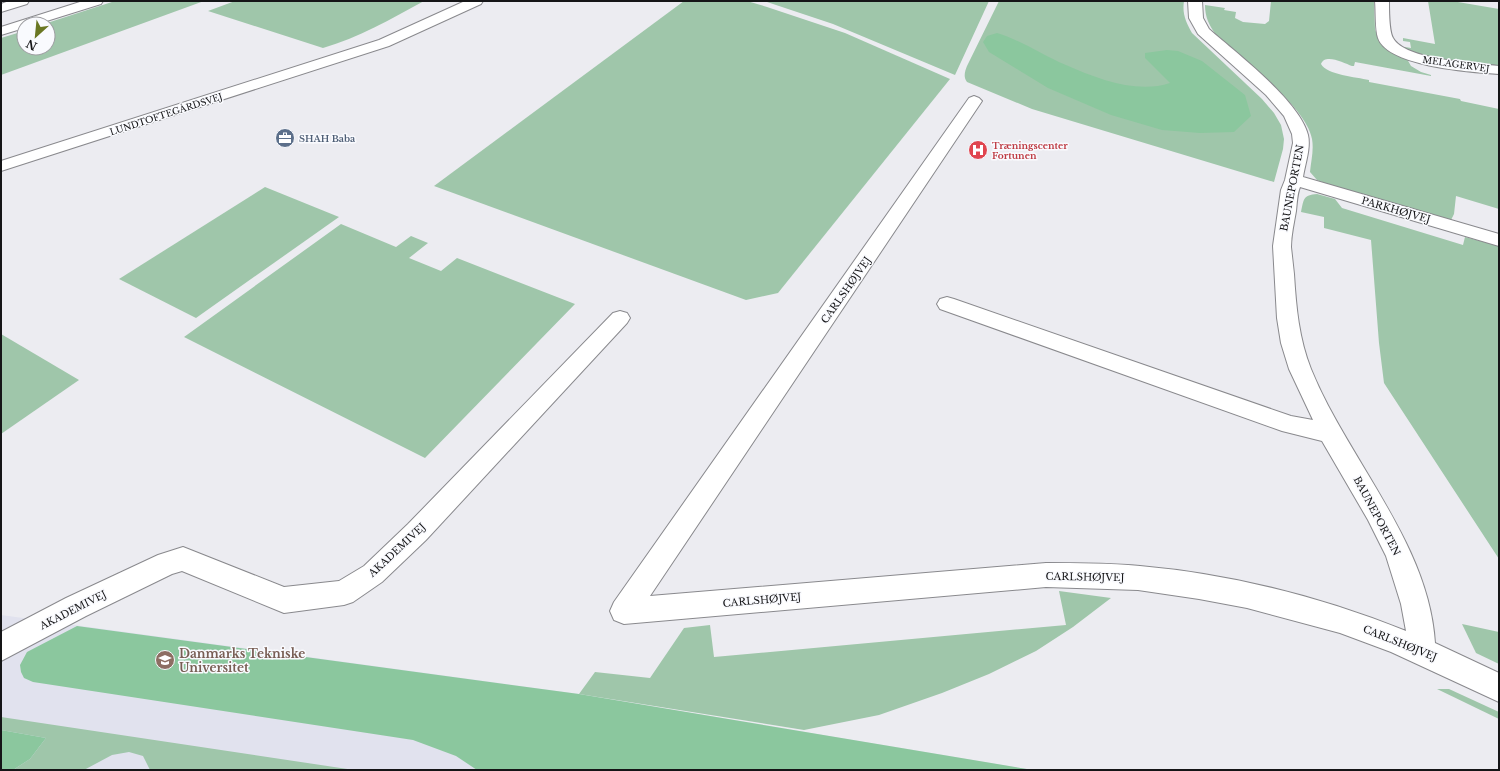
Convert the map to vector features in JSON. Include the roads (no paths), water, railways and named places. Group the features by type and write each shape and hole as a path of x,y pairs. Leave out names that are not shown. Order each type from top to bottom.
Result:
{"main road":[{"path":"1,6 13,1"},
{"path":"1,6 22,1"},
{"path":"1,24 71,1"},
{"path":"1,31 96,1"},
{"name":"LUNDTOFTEGÅRDSVEJ","path":"330,60 452,1"},
{"name":"BAUNEPORTEN","path":"1195,1 1196,18 1203,32 1271,92 1291,115 1297,125 1301,143 1294,180 1290,190 1282,246 1287,318 1292,343 1300,369 1330,433 1377,512 1399,555 1415,604 1420,628 1421,651"},
{"name":"MELAGERVEJ","path":"1382,1 1384,38 1395,48 1408,55 1428,61 1499,70"},
{"name":"LUNDTOFTEGÅRDSVEJ","path":"1,166 257,85 384,42 467,13 482,2"},
{"name":"CARLSHØJVEJ","path":"974,101 624,611 1046,575 1092,575 1150,579 1277,603 1342,620 1421,651 1499,688"},
{"name":"PARKHØJVEJ","path":"1294,180 1499,240"},
{"path":"947,304 1290,425 1330,433"},
{"name":"AKADEMIVEJ","path":"1,647 76,607 167,563 183,559 284,600 344,593 373,574 413,537 620,318"}],"place":[{"name":"SHAH Baba","path":"285,138"},
{"name":"Træningscenter Fortunen","path":"978,150"},
{"name":"Danmarks Tekniske Universitet","path":"165,660"}]}
